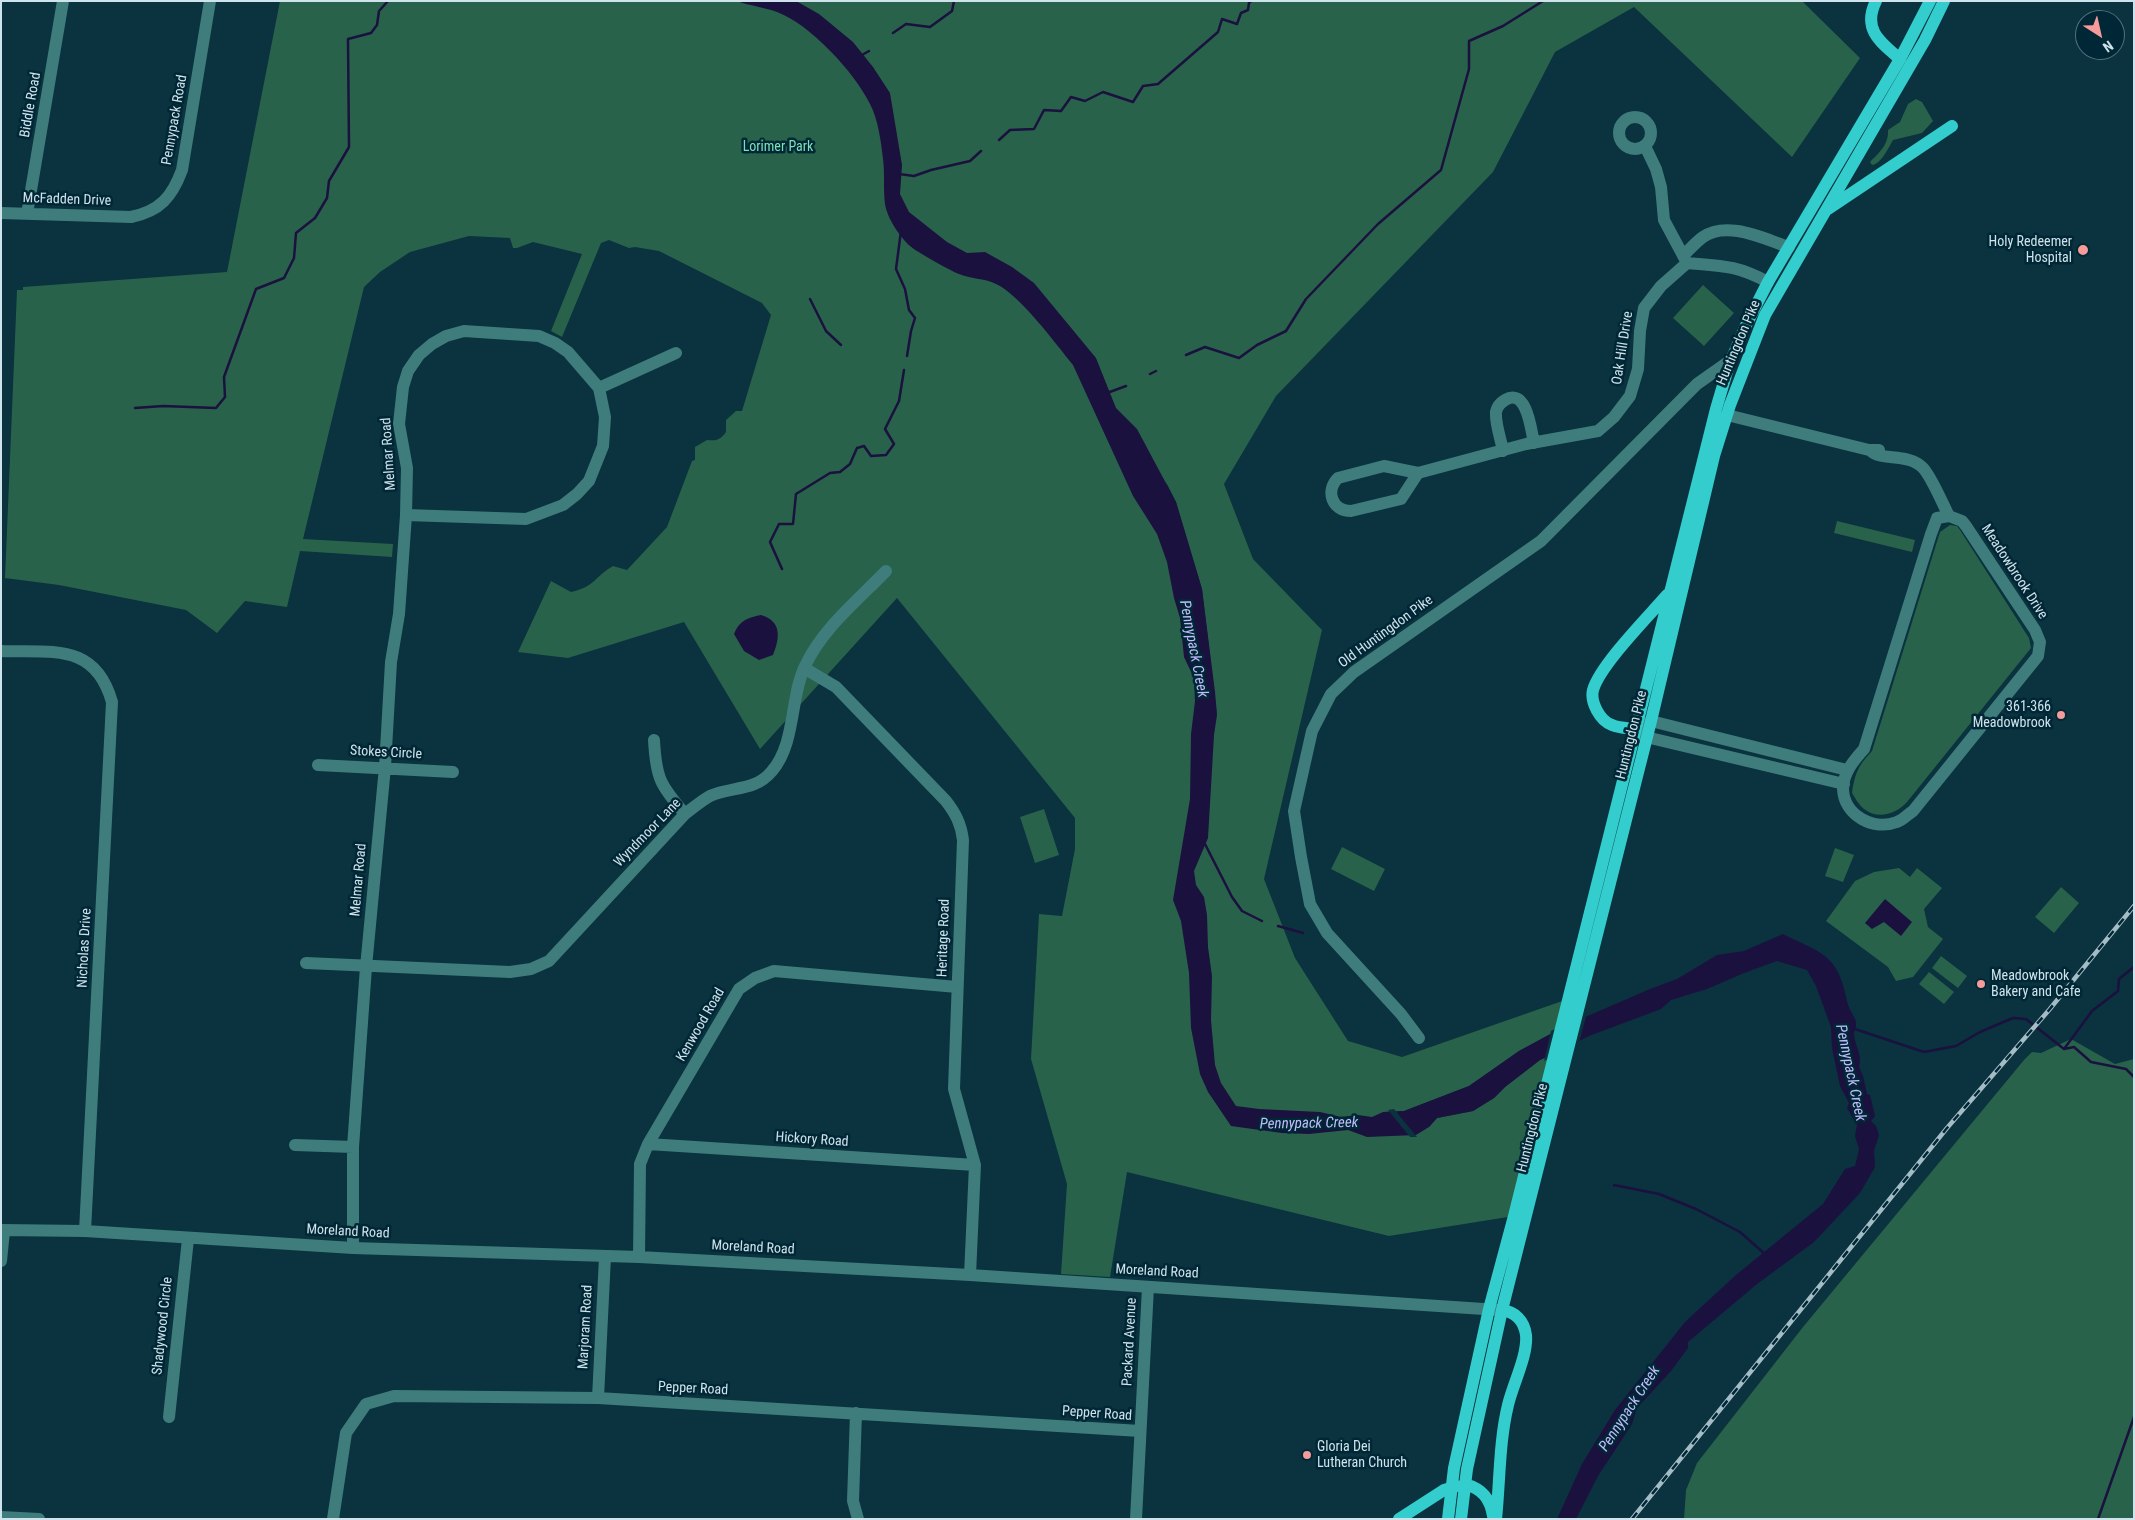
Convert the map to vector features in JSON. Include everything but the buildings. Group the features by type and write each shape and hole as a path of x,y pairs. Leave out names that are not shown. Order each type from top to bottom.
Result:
{"main road":[{"path":"1876,1 1871,11 1872,31 1881,43 1900,59"},
{"name":"Huntingdon Pike","path":"1461,1519 1499,1276 1669,594 1716,409 1731,360 1768,282 1900,59 1930,1"},
{"name":"Huntingdon Pike","path":"1448,1519 1451,1487 1495,1310 1508,1286 1522,1237 1651,721 1714,456 1727,415 1765,314 1925,40 1944,1"},
{"path":"1824,212 1952,126"},
{"path":"1635,729 1612,726 1605,722 1596,709 1592,692 1616,654 1669,594"},
{"path":"1495,1310 1511,1312 1521,1321 1526,1344 1508,1405 1502,1435 1495,1519"},
{"path":"1399,1519 1451,1487 1465,1484 1476,1487 1484,1493 1492,1506 1495,1519"}],"street":[{"name":"Biddle Road","path":"27,214 63,1"},
{"name":"Pennypack Road","path":"131,217 142,215 164,202 175,188 182,170 210,1"},
{"path":"1645,146 1656,170 1661,187 1664,220 1685,259 1724,265 1747,271 1768,282"},
{"name":"McFadden Drive","path":"1,213 131,217"},
{"name":"Oak Hill Drive","path":"1418,474 1404,496 1395,502 1347,511 1339,508 1331,498 1333,485 1344,476 1384,466 1418,474 1503,450 1598,431 1614,418 1630,396 1638,369 1640,331 1644,308 1704,236 1720,230 1741,232 1789,247"},
{"name":"Melmar Road","path":"353,1248 353,1147 366,967 385,767 391,662 399,614 406,515 408,468 399,424 403,387 408,371 419,355 432,344 446,336 464,331 539,336 555,343 568,352 599,388 605,416 603,446 589,481 563,505 526,519 406,515"},
{"path":"599,388 676,353"},
{"name":"Old Huntingdon Pike","path":"1418,1038 1401,1014 1327,933 1310,904 1294,811 1312,731 1331,694 1354,672 1541,541 1697,384 1731,360"},
{"path":"1503,450 1496,410 1507,398 1516,398 1522,401 1526,408 1534,443"},
{"name":"Meadowbrook Drive","path":"1727,415 1871,450 1874,454 1909,460 1923,468 1949,516"},
{"name":"Meadowbrook Drive","path":"1949,516 1956,518 1966,526 2035,630 2040,642 2038,656 1913,810 1898,822 1879,825 1866,822 1854,814 1846,803 1843,790 1848,770 1864,749 1937,518 1949,516"},
{"name":"Wyndmoor Lane","path":"306,963 510,972 531,969 549,961 685,814 711,796 744,788 761,781 773,771 786,746 804,668 823,635 886,571"},
{"name":"Nicholas Drive","path":"1,651 66,653 84,659 97,671 107,685 112,702 86,1231"},
{"name":"Heritage Road","path":"804,668 836,687 955,813 961,827 963,840 954,1089 975,1165 970,1274"},
{"path":"1844,784 1646,737 1635,729 1651,721 1848,770"},
{"path":"654,740 656,767 665,791 685,814"},
{"name":"Stokes Circle","path":"318,765 453,772"},
{"name":"Kenwood Road","path":"639,1257 640,1164 648,1144 739,989 755,978 774,971 957,987"},
{"name":"Hickory Road","path":"648,1144 975,1165"},
{"path":"295,1145 353,1147"},
{"path":"1,1262 3,1231"},
{"name":"Moreland Road","path":"3,1231 86,1231 188,1239 353,1248 639,1257 970,1274 1495,1310"},
{"name":"Shadywood Circle","path":"169,1417 188,1239"},
{"name":"Marjoram Road","path":"598,1398 605,1257"},
{"name":"Packard Avenue","path":"1136,1519 1148,1287"},
{"name":"Pepper Road","path":"333,1519 346,1433 366,1404 394,1396 598,1398 1140,1431"},
{"path":"856,1413 853,1501 858,1519"},
{"path":"1,1517 39,1519"}],"green space":[{"name":"Lorimer Park","path":"280,1 1802,1 1860,58 1792,157 1634,7 1555,52 1493,172 1276,396 1224,484 1253,559 1322,630 1264,879 1295,958 1348,1041 1402,1057 1568,999 1560,1029 1519,1051 1469,1086 1404,1111 1383,1112 1429,1127 1437,1118 1473,1111 1494,1098 1540,1060 1555,1053 1514,1216 1389,1236 1127,1172 1110,1277 1061,1274 1067,1184 1031,1059 1039,914 1062,916 1075,849 1075,818 897,598 760,749 684,622 568,658 518,652 551,581 571,592 590,584 613,566 627,570 667,527 692,461 695,460 695,447 707,440 720,438 726,432 726,420 736,411 742,411 771,315 762,303 659,251 635,247 629,248 609,240 601,243 562,337 551,331 582,254 533,242 513,248 510,238 469,236 410,252 380,272 364,287 303,539 393,544 392,557 300,551 287,607 245,601 217,633 186,610 59,585 5,578 17,290 23,290 23,287 227,272","holes":["1166,482 1176,502 1202,589 1217,715"]},
{"path":"1916,99 1922,102 1933,121 1922,133 1893,140 1887,152 1878,162 1872,165 1870,162 1880,152 1887,140 1888,130 1900,122 1908,104"},
{"path":"1703,285 1734,313 1704,346 1673,318"},
{"path":"1837,521 1915,540 1912,552 1834,533"},
{"path":"1950,525 1957,526 1960,530 2029,638 2031,648 1907,802 1898,810 1887,814 1875,814 1864,809 1853,795 1854,780 1863,761 1872,751 1940,532"},
{"path":"1044,809 1059,855 1035,863 1020,817"},
{"path":"1342,847 1385,869 1374,891 1331,869"},
{"path":"1835,848 1854,855 1843,882 1825,876"},
{"path":"1899,868 1910,877 1917,868 1942,888 1924,909 1928,927 1943,939 1913,977 1896,981 1888,967 1826,921 1855,881 1874,872"},
{"path":"2061,887 2079,903 2054,933 2035,917"},
{"path":"1941,956 1967,976 1958,988 1932,968"},
{"path":"1929,972 1954,992 1944,1004 1919,984"},
{"path":"2071,1039 2115,1064 2134,1059 2134,1519 1684,1519 1686,1490 1697,1463 1803,1327 2024,1060 2032,1052 2041,1053"}],"water":[{"name":"Pennypack Creek","path":"737,1 796,1 819,14 853,42 873,67 890,93 902,165 900,194 909,212 947,242 967,253 985,252 1012,267 1034,283 1096,358 1116,408 1137,429 1176,502 1202,589 1215,692 1217,715 1214,735 1208,838 1194,871 1196,885 1204,897 1207,915 1208,947 1212,976 1211,1020 1215,1065 1221,1083 1236,1106 1320,1112 1341,1117 1358,1115 1372,1117 1383,1112 1404,1111 1469,1086 1519,1051 1567,1025 1677,979 1717,955 1744,951 1783,934 1828,958 1840,975 1848,1005 1855,1020 1856,1027 1854,1033 1860,1058 1859,1067 1867,1094 1870,1095 1875,1116 1871,1121 1876,1126 1879,1135 1874,1151 1875,1167 1860,1193 1814,1242 1757,1284 1688,1342 1688,1348 1671,1371 1637,1408 1632,1424 1598,1476 1576,1519 1557,1519 1582,1464 1615,1410 1685,1322 1736,1275 1823,1204 1845,1169 1855,1166 1859,1149 1855,1136 1857,1125 1847,1108 1849,1103 1840,1086 1832,1048 1831,1027 1816,986 1807,970 1777,961 1707,989 1671,1000 1661,1009 1589,1036 1540,1060 1494,1098 1473,1111 1437,1118 1429,1127 1416,1135 1367,1137 1348,1130 1309,1134 1282,1133 1231,1126 1208,1092 1200,1074 1191,1028 1189,973 1181,921 1173,900 1190,799 1191,734 1195,701 1194,678 1184,657 1180,618 1167,562 1157,534 1133,496 1073,365 1037,320 1005,289 991,282 959,274 933,261 910,246 894,227 885,204 884,165 873,110 854,78 843,64 817,38 790,18 772,10"},
{"path":"761,615 773,621 778,631 778,636 773,655 759,660 744,651 734,634 744,620"},
{"path":"1885,899 1912,922 1901,936 1884,922 1872,929 1865,923"}],"pier":[{"path":"1587,1013 1579,1043 1544,1061 1551,1031"},
{"path":"1394,1109 1417,1137 1410,1137 1388,1110"}],"waterway":[{"path":"135,408 163,406 216,408 225,397 224,377 256,289 284,278 294,258 296,233 315,218 327,198 329,181 349,147 348,39 371,33 377,25 379,11 388,1"},
{"path":"893,33 906,24 930,27 952,11 954,1"},
{"path":"999,140 1010,130 1034,129 1044,110 1061,111 1071,97 1085,101 1103,92 1133,102 1143,86 1158,84 1218,32 1222,19 1237,24 1241,13 1248,10 1251,1"},
{"path":"1186,355 1205,347 1239,358 1257,345 1286,331 1306,299 1378,224 1441,170 1469,69 1469,41 1503,26 1543,1"},
{"path":"862,55 869,51"},
{"path":"899,174 914,176 970,161 981,151"},
{"path":"901,231 896,269 905,289 909,310 915,318 907,356"},
{"path":"810,299 826,331 841,345"},
{"path":"782,569 770,542 779,524 793,524 796,494 830,473 840,472 850,464 857,448 864,446 871,456 886,455 894,444 885,429 899,401 904,370"},
{"path":"1150,374 1156,371"},
{"path":"1107,393 1126,386"},
{"path":"1205,844 1232,897 1242,911 1262,921"},
{"path":"1278,926 1303,933"},
{"path":"2064,1049 2092,1011 2118,991 2119,979 2134,967"},
{"name":"Pennypack Creek","path":"1852,1028 1924,1052 1956,1046 1980,1032 2013,1018 2026,1019 2064,1049"},
{"path":"2064,1049 2074,1047 2091,1062 2126,1069 2134,1077"},
{"path":"1614,1185 1659,1194 1696,1209 1740,1232 1766,1255"},
{"path":"2098,1519 2134,1417"}],"railway":[{"path":"1632,1519 1947,1128 2049,1010 2134,906"}],"place":[{"name":"Holy Redeemer Hospital","path":"2083,250"},
{"name":"361-366 Meadowbrook","path":"2061,715"},
{"name":"Meadowbrook Bakery and Cafe","path":"1981,984"},
{"name":"Gloria Dei Lutheran Church","path":"1307,1455"}]}
